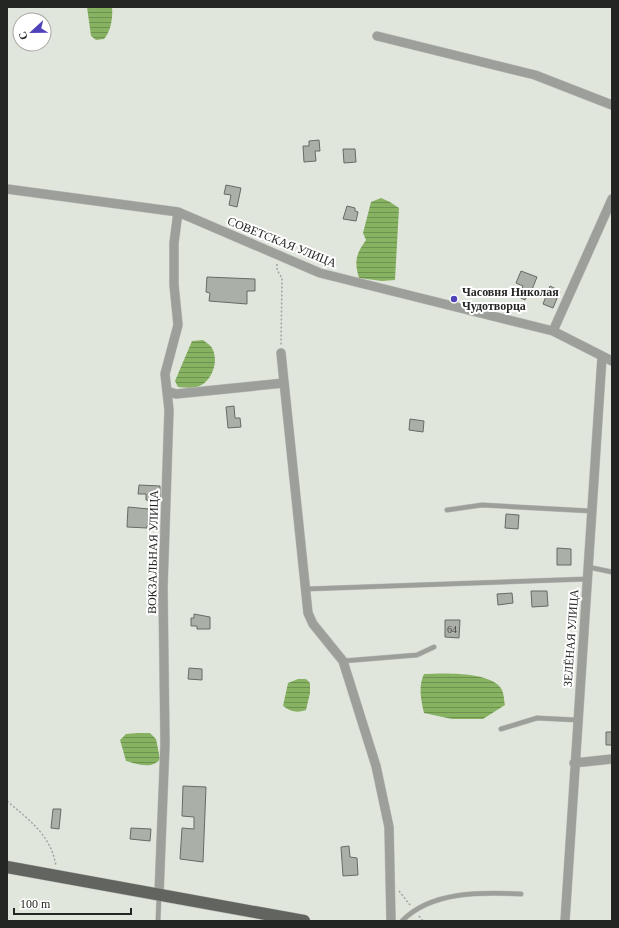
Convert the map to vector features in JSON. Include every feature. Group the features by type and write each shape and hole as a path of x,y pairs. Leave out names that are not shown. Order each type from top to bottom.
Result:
{"main road":[{"path":"7,867 304,921"}],"street":[{"path":"377,36 535,75 612,105"},
{"name":"СОВЕТСКАЯ УЛИЦА","path":"7,189 178,212 320,273 553,331 612,361"},
{"path":"553,331 612,199"},
{"name":"ВОКЗАЛЬНАЯ УЛИЦА","path":"159,894 165,744 163,586 169,410 166,374 178,325 174,285 174,243 178,212"},
{"path":"281,353 308,613 313,624 343,661 378,773 389,827 391,921"},
{"name":"ЗЕЛЁНАЯ УЛИЦА","path":"565,921 574,763 602,357"},
{"path":"167,391 176,394 284,383"},
{"path":"574,763 612,759"}],"lane":[{"path":"446,510 482,505 591,510"},
{"path":"587,567 612,572"},
{"path":"306,589 587,579"},
{"path":"343,661 417,655 434,647"},
{"path":"501,729 537,718 577,720"},
{"path":"402,921 414,910 428,903 460,896 489,892 521,894"},
{"path":"158,921 159,894"}],"path":[{"path":"277,255 277,270 282,278 281,353"},
{"path":"7,801 40,828 50,843 58,876"},
{"path":"390,880 423,921"}],"shaded area":[{"path":"87,7 112,7 111,24 104,39 96,40 91,36"},
{"path":"381,198 399,208 395,280 382,281 359,278 357,272 356,262 360,249 366,240 363,233 371,202"},
{"path":"203,340 211,347 215,360 209,378 200,386 194,388 178,387 175,381 192,341"},
{"path":"424,674 466,674 489,679 497,684 502,690 505,705 483,719 452,719 424,713 421,698 421,684"},
{"path":"298,679 306,679 310,683 310,693 306,710 297,712 291,711 283,706 288,683"},
{"path":"150,733 156,739 160,759 157,762 144,765 126,761 120,740 126,734"}],"building":[{"path":"319,140 320,151 315,151 316,161 304,162 303,146 309,146 309,141"},
{"path":"343,149 355,149 356,162 344,163"},
{"path":"226,185 241,188 237,207 229,205 231,195 224,194"},
{"path":"347,206 355,208 355,211 358,212 356,221 343,219"},
{"path":"521,271 537,277 531,292 529,291 525,300 519,297 523,286 516,283"},
{"path":"207,277 255,279 255,291 247,291 247,304 209,301 210,293 206,292"},
{"path":"550,286 560,291 553,308 543,304"},
{"path":"234,406 235,418 240,418 241,427 228,428 226,407"},
{"path":"410,419 424,421 423,432 409,430"},
{"path":"139,485 160,486 160,501 146,500 146,494 138,494"},
{"path":"128,507 149,509 147,528 127,527"},
{"path":"506,514 519,515 518,529 505,528"},
{"path":"557,548 571,549 571,565 557,565"},
{"path":"531,591 547,591 548,606 532,607"},
{"path":"512,593 513,603 498,605 497,594"},
{"path":"194,614 210,617 210,629 197,629 197,626 191,626 191,618 194,618"},
{"path":"445,620 460,620 459,638 445,637"},
{"path":"189,668 202,669 202,680 188,679"},
{"path":"606,732 612,732 612,745 606,745"},
{"path":"183,786 206,787 203,862 180,859 182,828 194,829 194,817 182,816"},
{"path":"53,809 61,809 59,829 51,828"},
{"path":"131,828 151,829 150,841 130,839"},
{"path":"349,846 350,857 357,858 358,875 343,876 341,847"}],"place":[{"name":"Часовня Николая Чудотворца","path":"454,299"}]}
